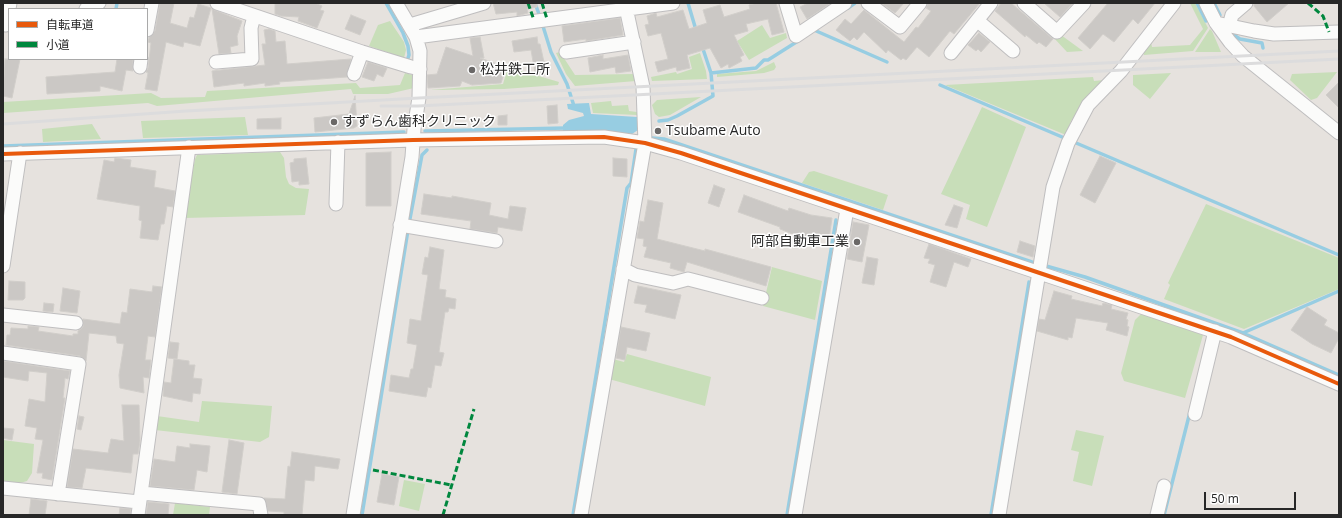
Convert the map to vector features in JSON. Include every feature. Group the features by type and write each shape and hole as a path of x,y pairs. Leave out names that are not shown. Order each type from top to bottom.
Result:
{"street":[{"path":"88,8 99,3"},
{"path":"148,25 152,3"},
{"path":"217,3 362,52 420,69"},
{"path":"353,515 406,226 413,140 419,98 420,51 416,37 410,25 396,3"},
{"path":"410,25 484,3"},
{"path":"416,37 626,6 673,3"},
{"path":"787,6 796,36 845,3"},
{"path":"868,3 900,27 920,3"},
{"path":"951,53 991,3"},
{"path":"1024,3 1057,32 1084,3"},
{"path":"999,515 1053,187 1069,140 1088,106 1122,71 1174,3"},
{"path":"1206,3 1223,24 1230,42 1243,56 1339,133"},
{"path":"1223,24 1246,3"},
{"path":"581,515 645,143 643,87 626,6"},
{"path":"6,25 8,14"},
{"path":"216,62 252,58 251,28 254,16"},
{"path":"978,21 1013,51"},
{"path":"1223,24 1274,34 1339,32"},
{"path":"566,52 634,42"},
{"path":"354,74 362,52"},
{"path":"3,154 338,142 604,136 645,143 681,153 848,209 1040,266 1215,331 1339,384"},
{"path":"336,204 338,142"},
{"path":"137,503 189,147"},
{"path":"3,266 20,153"},
{"path":"795,515 848,209"},
{"path":"406,226 496,241"},
{"path":"623,269 635,275 673,283 688,279 762,298"},
{"path":"3,315 76,323"},
{"path":"1195,414 1215,331"},
{"path":"3,353 79,364 58,494"},
{"path":"1157,515 1164,486"},
{"path":"3,488 137,503 259,504 261,515"}],"green space":[{"path":"1190,3 1195,3 1208,28 1193,51 1144,55 1143,52 1151,42 1152,47 1190,45 1203,29"},
{"path":"390,21 404,42 406,50 404,58 369,46 378,25"},
{"path":"762,25 770,38 786,33 787,38 749,60 737,41"},
{"path":"1210,29 1221,52 1195,52"},
{"path":"1061,35 1083,51 1067,52 1053,37"},
{"path":"560,52 575,75 635,74 636,81 575,86 566,74 556,53"},
{"path":"700,53 707,79 652,81 651,77 676,72 677,74 692,69 689,57"},
{"path":"774,62 776,67 774,70 764,73 717,77 717,74 756,71"},
{"path":"508,67 559,82 558,85 504,89 430,90 503,84"},
{"path":"1337,72 1317,98 1311,100 1290,80 1292,74"},
{"path":"405,73 412,75 414,88 388,94 353,94 351,89 157,106 148,103 3,113 3,102 151,93 161,98 205,97 207,91 356,83 360,88 400,85"},
{"path":"1171,73 1150,99 1133,85 1133,75"},
{"path":"1093,77 1094,81 1104,80 1088,96 1071,121 1066,135 945,85"},
{"path":"701,97 670,115 659,117 655,114 652,105 657,100"},
{"path":"611,101 612,106 628,105 629,111 637,112 637,115 593,113 591,103"},
{"path":"982,107 1026,127 987,227 966,219 970,205 941,194"},
{"path":"245,117 248,135 143,138 141,121"},
{"path":"92,124 101,139 43,142 42,129"},
{"path":"280,152 284,158 286,177 289,184 296,188 309,189 305,215 184,218 197,155"},
{"path":"814,171 888,195 883,210 802,183 809,172"},
{"path":"1206,204 1339,258 1339,289 1244,329 1164,299 1170,285 1168,283"},
{"path":"772,267 822,281 815,320 763,306"},
{"path":"1141,314 1203,335 1185,398 1124,381 1121,373 1135,320"},
{"path":"627,354 711,377 705,406 609,379 613,359 624,362"},
{"path":"202,401 272,406 269,437 260,442 155,430 157,416 199,422"},
{"path":"1076,430 1104,436 1092,486 1073,481 1079,452 1071,450"},
{"path":"3,440 34,444 32,473 27,481 13,485 3,485"},
{"path":"404,480 425,484 419,511 399,506"},
{"path":"175,503 210,507 209,515 173,515"}],"water":[{"path":"589,103 591,114 637,117 638,130 632,134 605,131 563,131 563,125 569,120 584,116 583,113 568,109 567,104"}],"building":[{"path":"160,3 174,3 170,23 187,28 190,17 194,18 198,4 211,8 200,46 184,42 183,47 166,42 157,91 145,89 148,73 146,72 148,68 151,43 148,42 149,38 155,31"},
{"path":"275,3 315,3 322,6 320,10 324,11 317,28 298,21 299,17 281,16 275,14"},
{"path":"493,3 537,3 537,7 527,9 528,13 517,16 517,12 496,14"},
{"path":"757,3 776,3 784,32 772,35 768,19 746,24 748,31 734,35 744,55 740,57 742,61 729,68 728,64 721,68 710,48 687,55 690,68 677,71 676,67 658,72 655,62 668,59 661,33 648,36 645,25 649,24 647,16 656,13 657,17 683,10 689,29 707,23 703,10 720,5 724,17 750,9 749,5"},
{"path":"808,3 831,3 807,19 800,7"},
{"path":"881,3 904,3 895,13"},
{"path":"928,3 980,3 954,34 950,31 929,57 917,47 906,60 903,58 901,60 888,50 886,53 864,32 857,40 854,37 850,41 836,30 845,19 851,24 864,10 904,42 916,27 918,28 931,11 926,8"},
{"path":"1001,3 1011,3 1053,39 1046,47 1039,42 1037,44 1026,35 1025,37 995,11"},
{"path":"1044,3 1073,3 1060,17"},
{"path":"1108,3 1155,3 1138,24 1133,19 1114,42 1103,34 1090,49 1078,38"},
{"path":"1254,3 1289,3 1267,22 1254,6"},
{"path":"212,9 242,21 237,36 238,45 230,47 231,53 219,54"},
{"path":"351,15 366,21 360,35 345,29"},
{"path":"620,18 623,35 586,41 586,39 564,42 562,26"},
{"path":"269,29 275,31 276,42 285,41 287,64 351,59 347,77 279,82 280,84 265,86 265,83 244,86 244,83 214,87 212,71 265,65 262,44 266,44 264,30"},
{"path":"979,33 990,42 981,52 978,49 976,51 968,45"},
{"name":"松井鉄工所","path":"480,37 484,58 480,58 506,67 501,83 472,85 462,81 460,86 428,88 427,75 437,74 446,47 473,56 470,38"},
{"path":"537,37 546,71 535,73 531,50 514,52 512,41"},
{"path":"603,55 603,59 628,55 631,71 616,73 615,67 590,72 588,58"},
{"path":"5,59 20,60 12,98 3,96"},
{"path":"117,60 133,60 133,71 126,70 122,91 100,86 100,91 47,94 46,77 115,72"},
{"path":"368,62 387,68 383,77 377,74 374,81 362,77"},
{"path":"1339,82 1339,108 1326,95"},
{"name":"すずらん歯科クリニック","path":"355,96 357,126 354,128 315,132 314,118 349,114"},
{"path":"557,105 558,123 548,124 547,106"},
{"path":"507,115 507,125 498,125 498,116"},
{"path":"281,118 281,129 257,129 257,119"},
{"path":"391,152 391,206 366,206 366,153"},
{"path":"1100,156 1116,163 1095,203 1080,195"},
{"path":"115,158 131,160 130,167 156,171 154,187 175,191 173,207 167,206 164,224 161,224 158,240 140,238 142,221 139,220 140,206 97,199 104,160 114,162"},
{"path":"306,158 309,184 299,185 299,181 292,182 290,163 294,162 294,159"},
{"path":"613,158 627,159 627,177 613,176"},
{"path":"714,185 725,189 719,207 708,203"},
{"path":"424,194 452,198 452,196 491,203 489,215 508,219 510,206 526,208 522,231 498,227 497,233 470,229 471,221 421,214"},
{"path":"744,195 788,211 789,208 811,215 832,218 829,239 795,235 780,229 780,227 738,212"},
{"path":"648,200 663,203 657,239 705,251 705,249 771,267 766,286 687,262 684,272 670,268 671,263 644,257 647,247 643,246 644,239 637,238 640,221 644,222"},
{"path":"954,205 963,208 957,228 945,225"},
{"name":"阿部自動車工業","path":"853,222 869,225 862,262 847,259"},
{"path":"1020,241 1035,246 1033,257 1017,252"},
{"path":"929,244 971,259 968,267 954,262 946,287 930,282 935,265 928,263 930,259 924,258"},
{"path":"430,247 444,250 439,289 446,290 445,297 456,299 455,309 449,308 448,312 445,312 439,352 444,353 441,366 435,365 431,388 428,387 426,397 389,391 391,375 409,378 411,369 413,369 417,345 407,343 410,319 421,321 428,275 422,274 425,257 428,258"},
{"path":"867,257 878,259 874,285 862,283"},
{"path":"9,281 25,282 25,298 23,300 8,300"},
{"path":"153,286 162,287 155,337 148,336 145,360 151,360 149,378 143,377 144,393 120,388 119,375 124,344 117,343 116,336 89,333 86,361 80,356 6,345 7,335 10,335 11,328 28,329 28,326 39,327 38,331 73,336 73,334 78,334 78,331 83,327 83,319 120,324 122,312 127,313 130,289 152,292"},
{"path":"638,286 681,295 675,319 645,312 647,305 634,303"},
{"path":"63,288 80,291 77,313 60,311"},
{"path":"1054,291 1072,296 1071,299 1102,306 1103,303 1112,305 1111,309 1128,313 1126,319 1128,320 1127,326 1129,327 1127,336 1106,330 1108,323 1076,318 1072,338 1068,337 1068,340 1037,331 1039,319 1045,320"},
{"path":"44,303 54,304 53,312 43,311"},
{"path":"1307,307 1327,320 1324,325 1339,333 1339,338 1331,353 1312,344 1291,330"},
{"path":"621,327 650,333 646,351 627,347 625,360 616,358"},
{"path":"170,342 179,343 177,359 168,358"},
{"path":"174,359 189,361 189,365 195,365 193,378 202,379 200,394 193,393 192,402 163,396 164,382 171,383"},
{"path":"3,361 70,371 68,379 65,378 63,398 65,398 52,480 42,478 43,473 37,473 43,440 35,439 37,428 25,426 29,399 45,402 47,373 29,371 28,381 3,377"},
{"path":"122,405 139,405 140,441 138,454 133,454 131,473 86,468 82,488 67,487 73,449 108,453 111,439 124,441"},
{"path":"79,416 84,417 81,430 77,429"},
{"path":"3,428 14,429 12,440 3,438"},
{"path":"229,440 244,443 237,494 222,492"},
{"path":"190,444 210,446 207,472 197,470 194,490 150,486 154,459 175,462 177,446 190,448"},
{"path":"292,452 340,459 338,469 315,466 314,481 305,480 302,515 284,515 284,512 268,511 264,498 285,499 288,466 290,467"},
{"path":"382,474 399,477 394,505 377,502"},
{"path":"31,499 47,501 45,515 29,515"},
{"path":"148,502 169,504 168,515 146,515"},
{"path":"120,508 131,509 130,515 119,515"}],"waterway":[{"path":"116,8 117,3"},
{"path":"386,3 403,33 408,46 409,55 407,61 404,60"},
{"path":"535,3 540,17"},
{"path":"688,3 696,30"},
{"path":"848,8 855,3"},
{"path":"1197,3 1206,21 1208,19"},
{"path":"1214,3 1220,15"},
{"path":"542,23 551,52 567,84 574,106"},
{"path":"814,30 887,62"},
{"path":"1229,32 1240,39 1262,43 1263,48"},
{"path":"659,121 668,120 677,116 713,96 711,73 756,68 764,60 768,60 798,41"},
{"path":"702,46 711,73"},
{"path":"940,85 1339,255"},
{"path":"425,131 566,128"},
{"path":"3,146 404,132"},
{"path":"652,138 664,139 1032,262 1085,277 1243,333 1339,375"},
{"path":"573,515 627,188 631,183 636,149"},
{"path":"409,224 422,155 427,150"},
{"path":"787,515 836,220"},
{"path":"362,515 408,230"},
{"path":"991,515 1029,282"},
{"path":"1243,333 1339,291"},
{"path":"1164,515 1190,412"}],"railway":[{"path":"3,124 186,111 419,98 1339,51"},
{"path":"381,106 418,106 1339,59"}],"marked path":[{"path":"528,3 534,20"},
{"path":"542,3 547,19"},
{"path":"1308,3 1323,16 1329,32"},
{"path":"443,515 474,409"},
{"path":"373,470 451,485"}],"cycle path":[{"path":"3,154 413,140 604,137 645,143 681,153 1231,337 1339,384"}],"place":[{"name":"松井鉄工所","path":"472,70"},
{"name":"すずらん歯科クリニック","path":"334,122"},
{"name":"Tsubame Auto","path":"658,131"},
{"name":"阿部自動車工業","path":"857,242"}]}
